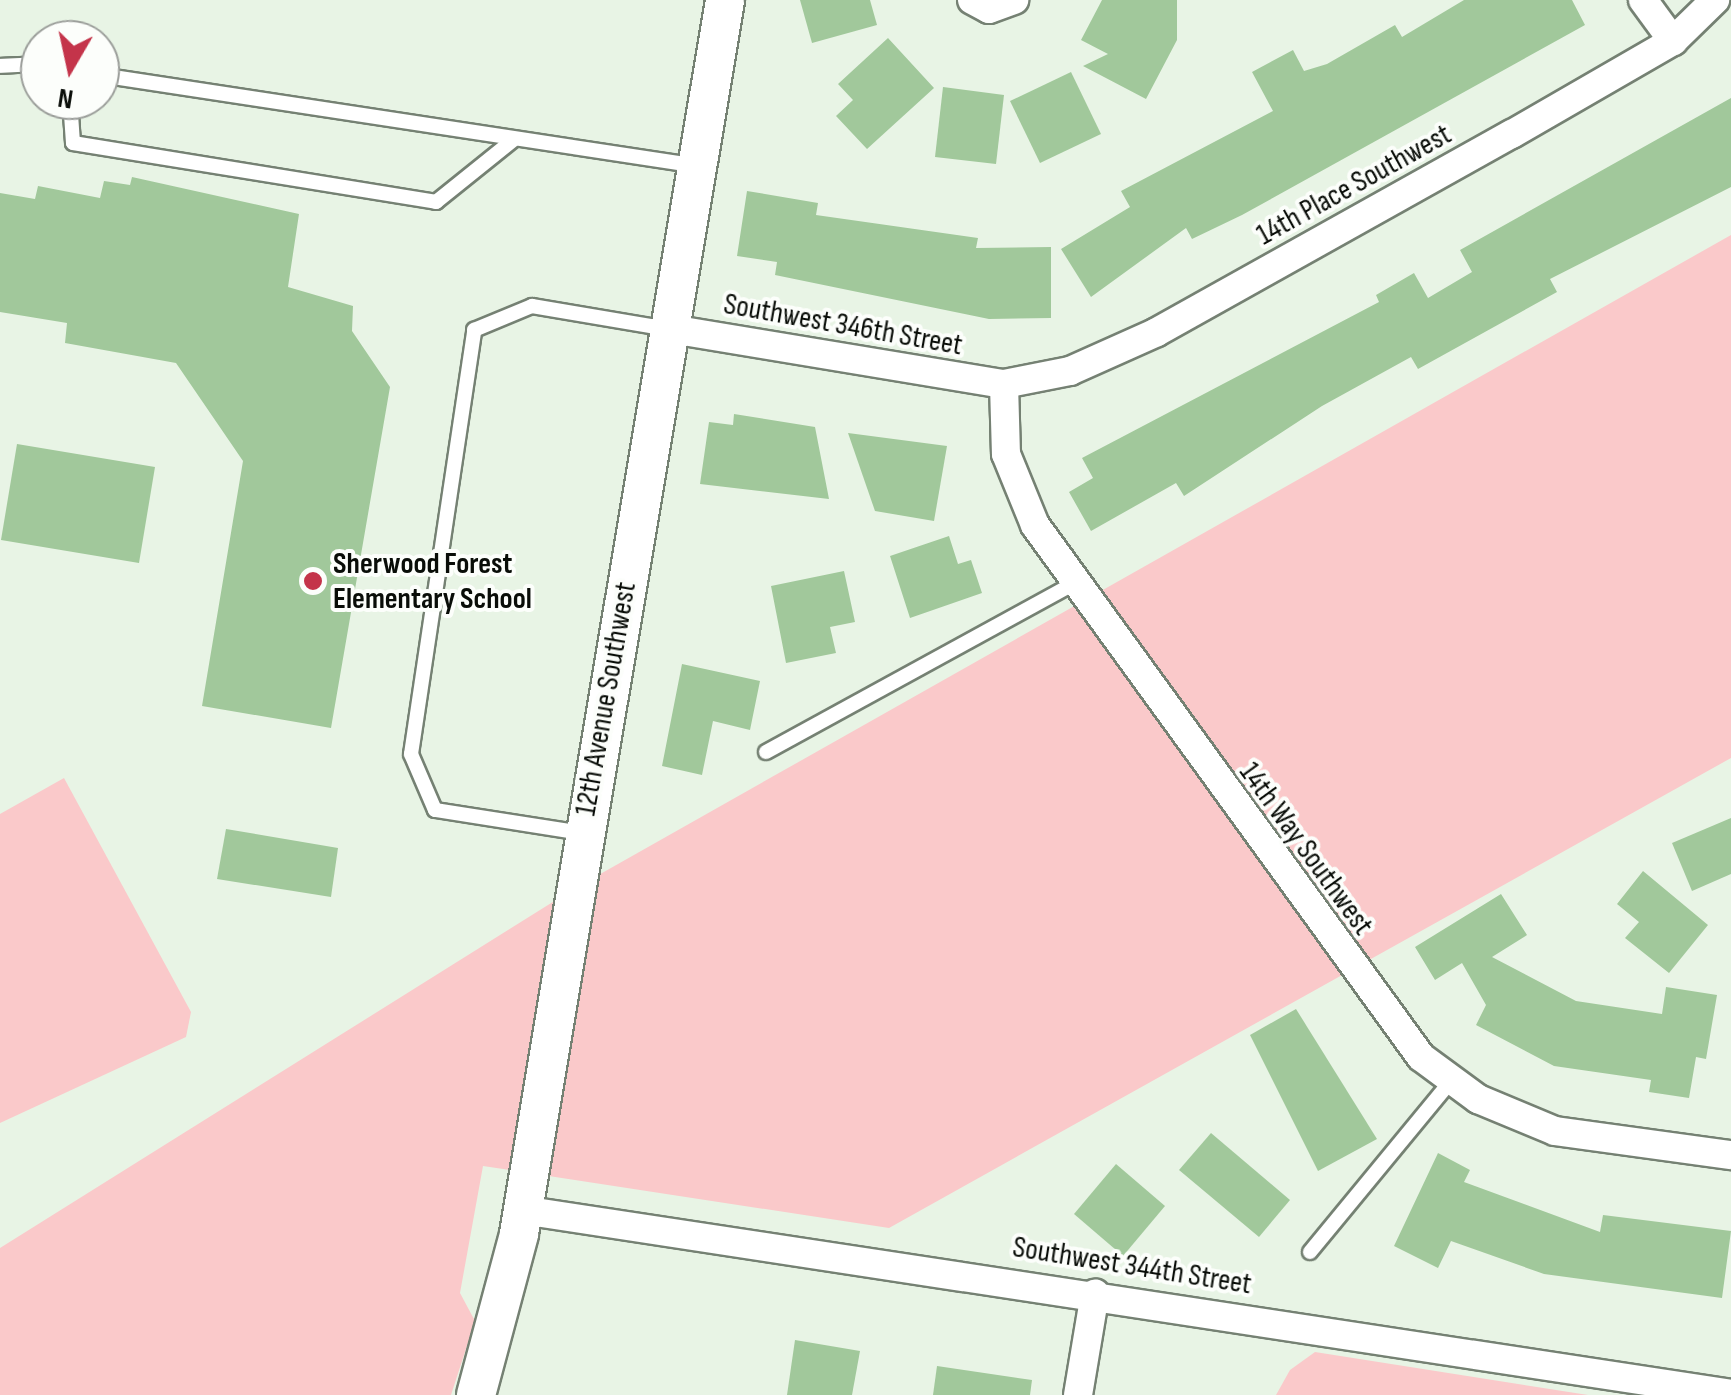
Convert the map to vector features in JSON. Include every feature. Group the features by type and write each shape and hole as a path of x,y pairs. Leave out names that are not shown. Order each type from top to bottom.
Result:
{"street":[{"name":"12th Avenue Southwest","path":"476,1395 522,1210 582,833 725,0"},
{"path":"972,0 989,9 1014,0"},
{"path":"1644,0 1674,41"},
{"name":"14th Place Southwest","path":"1004,384 1070,372 1157,332 1674,41 1715,0"},
{"name":"Southwest 346th Street","path":"671,329 1004,384"},
{"name":"14th Way Southwest","path":"1004,384 1012,480 1074,583 1398,1032 1451,1080 1555,1131 1731,1155"},
{"name":"Southwest 344th Street","path":"522,1210 1096,1293 1731,1394"},
{"path":"1078,1395 1096,1293"}],"lane":[{"path":"120,78 698,166"},
{"path":"71,120 73,143 436,202 513,140"},
{"path":"582,833 435,810 411,754 474,330 532,306 671,329"},
{"path":"766,752 1074,583"},
{"path":"1310,1252 1451,1080"}],"shaded area":[{"path":"1731,235 1731,758 889,1228 483,1166 460,1293 475,1321 451,1395 0,1395 0,1248 572,890"},
{"path":"64,778 191,1012 186,1037 0,1123 0,814"},
{"path":"1315,1352 1588,1395 1276,1395 1290,1370"}],"building":[{"path":"800,0 870,0 877,25 812,43"},
{"path":"1102,0 1177,0 1177,40 1146,99 1083,66 1108,54 1081,40"},
{"path":"1464,0 1572,0 1585,25 1242,215 1192,239 1186,228 1091,297 1061,249 1130,207 1121,191 1273,111 1252,72 1293,50 1304,71 1327,64 1395,25 1402,37"},
{"path":"888,38 934,88 867,149 836,116 853,100 838,84"},
{"path":"1071,72 1101,134 1040,163 1010,101"},
{"path":"943,87 1004,95 996,164 935,157"},
{"path":"1731,98 1731,187 1550,279 1557,292 1418,369 1411,357 1322,406 1184,496 1176,483 1091,531 1069,492 1093,478 1082,458 1379,302 1376,295 1414,273 1428,298 1472,272 1460,250"},
{"path":"132,177 299,214 288,287 353,306 352,331 390,387 331,728 202,706 243,461 176,363 65,343 67,323 0,312 0,193 35,199 38,186 100,198 104,181 130,185"},
{"path":"747,191 818,203 816,215 978,238 976,248 1051,247 1051,318 989,319 775,275 777,262 737,256"},
{"path":"734,414 815,427 829,499 700,484 709,422 733,425"},
{"path":"848,433 947,446 934,521 875,511"},
{"path":"17,444 155,467 139,563 1,540"},
{"path":"949,536 958,564 971,560 982,593 910,618 890,556"},
{"path":"844,571 855,622 830,627 836,653 786,663 771,586"},
{"path":"682,664 760,681 750,730 713,721 702,775 662,766"},
{"path":"1731,818 1731,874 1692,891 1672,843"},
{"path":"226,829 338,848 331,897 217,879"},
{"path":"1643,871 1708,925 1669,973 1625,938 1639,922 1617,904"},
{"path":"1501,894 1527,935 1492,957 1576,1001 1662,1014 1666,987 1717,995 1706,1059 1696,1057 1689,1098 1649,1092 1651,1080 1554,1066 1476,1025 1486,1005 1462,963 1435,980 1415,947"},
{"path":"1296,1009 1377,1139 1318,1171 1250,1035"},
{"path":"1211,1133 1290,1200 1259,1237 1179,1170"},
{"path":"1438,1153 1470,1170 1464,1182 1600,1232 1603,1215 1731,1231 1722,1298 1544,1274 1451,1241 1438,1268 1394,1246"},
{"path":"1116,1164 1165,1206 1123,1256 1074,1214"},
{"path":"795,1340 860,1351 852,1395 787,1395"},
{"path":"937,1366 1032,1380 1030,1395 933,1395"}],"place":[{"name":"Sherwood Forest Elementary School","path":"313,581"}]}
